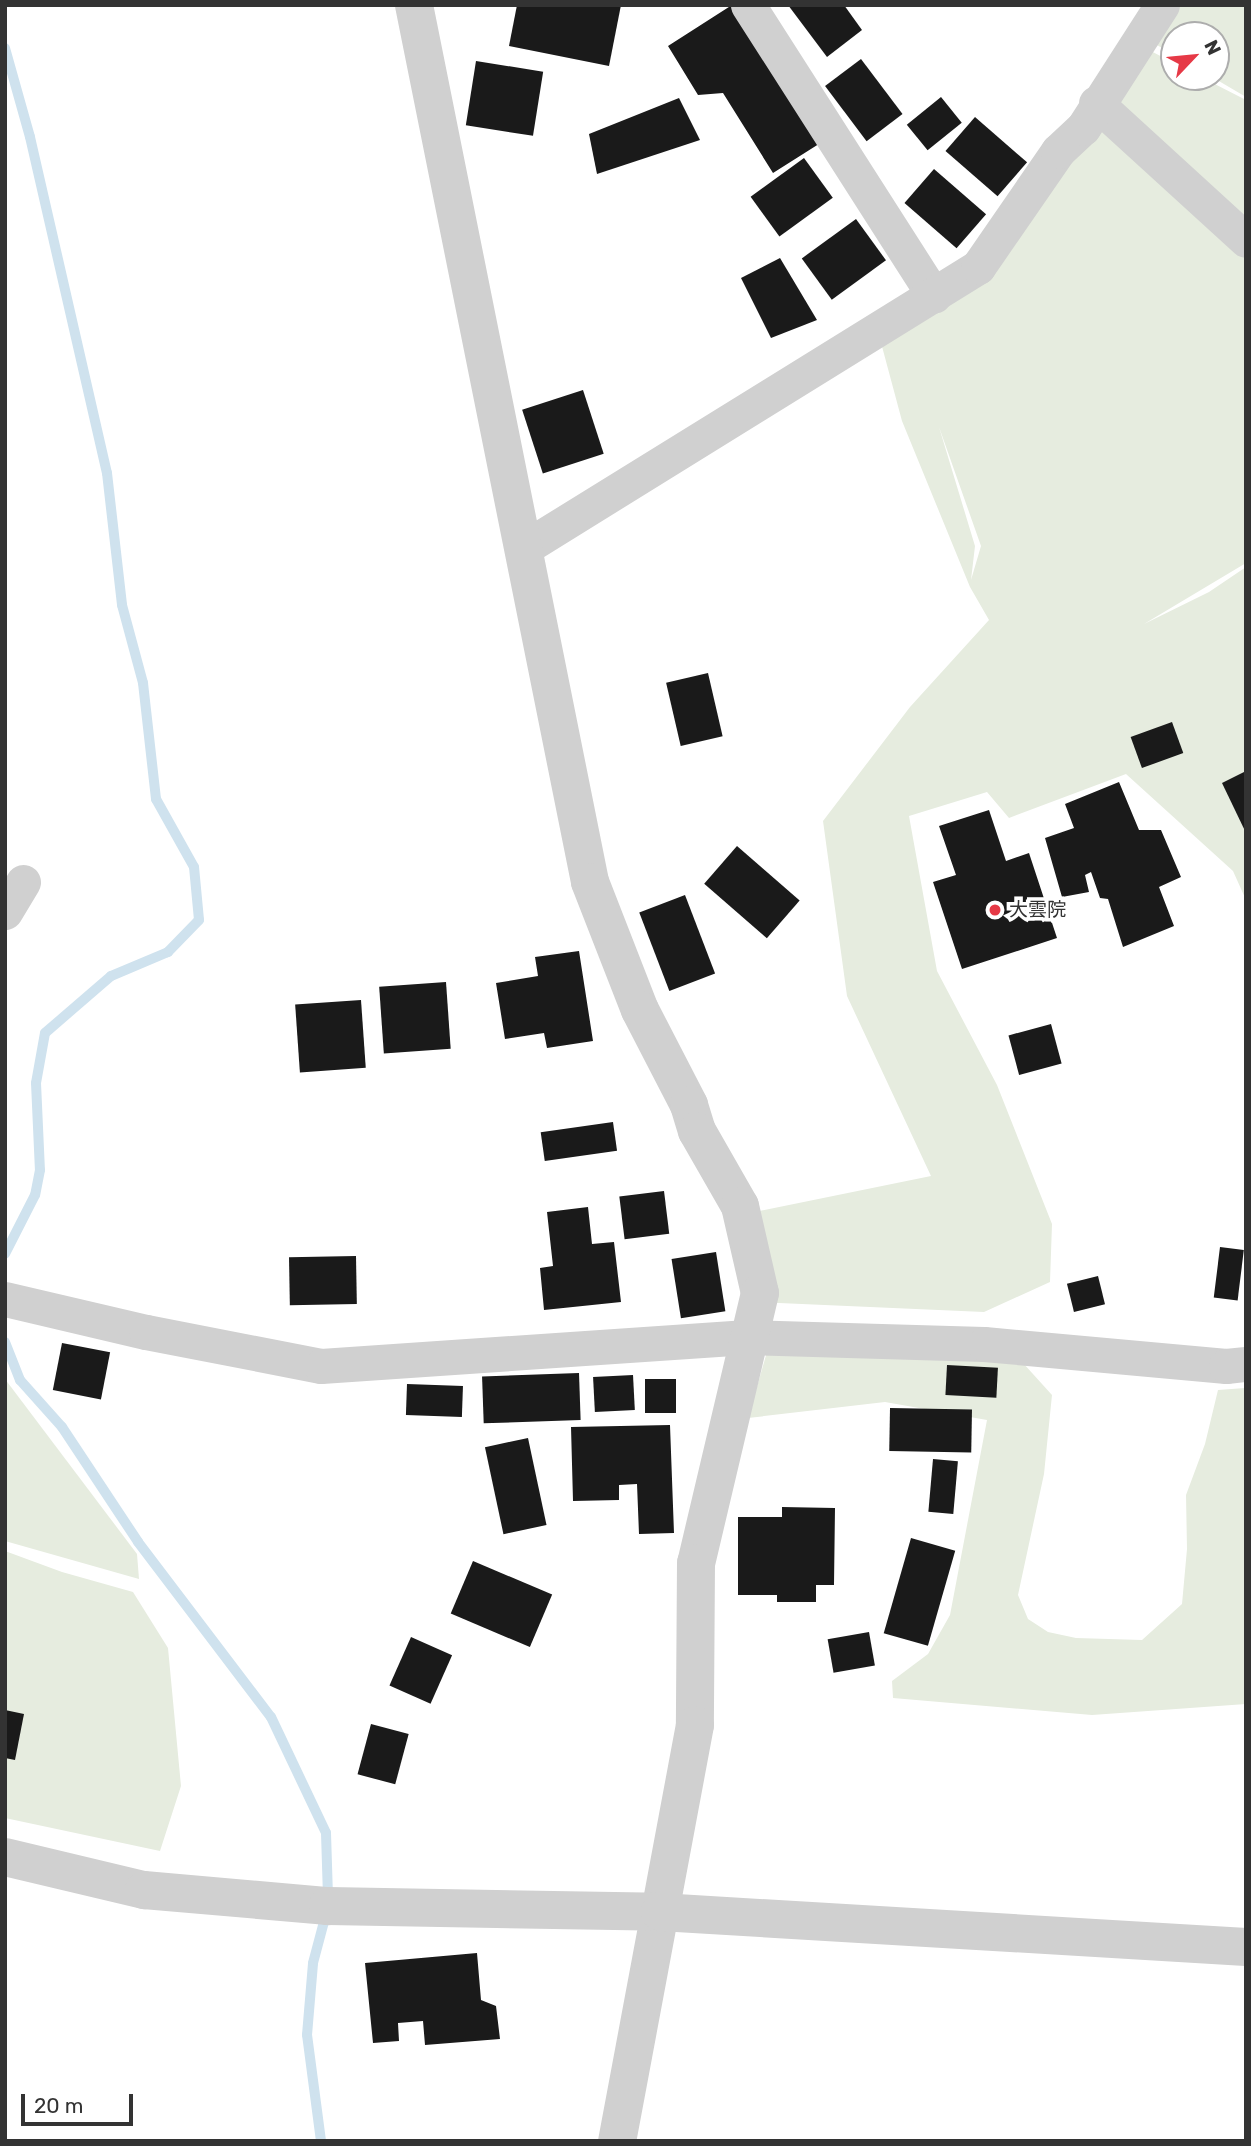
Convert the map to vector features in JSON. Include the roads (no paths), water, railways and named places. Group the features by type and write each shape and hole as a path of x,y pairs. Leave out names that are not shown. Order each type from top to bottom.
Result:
{"street":[{"path":"414,5 590,882 640,1010 689,1105 697,1131 740,1206 760,1293 747,1337 696,1563 695,1725 617,2141"},
{"path":"748,5 934,296"},
{"path":"524,548 978,267 1058,150 1083,128 1096,103 1161,5"},
{"path":"1096,103 1246,240"},
{"path":"5,912 23,882"},
{"path":"15,1301 146,1332 321,1366 747,1337 984,1344 1226,1366 1246,1364"},
{"path":"5,1857 144,1890 315,1905 660,1912 1246,1948"}],"waterway":[{"path":"5,48 30,137 107,473 122,605 143,683 156,799 194,867 199,920 168,952 111,976 45,1033 36,1083 40,1170 35,1195 5,1254"},
{"path":"5,1342 20,1380 62,1427 138,1542 271,1717 326,1833 328,1898"},
{"path":"321,2141 307,2035 313,1963 326,1914"}],"place":[{"name":"大雲院","path":"995,910"}]}
